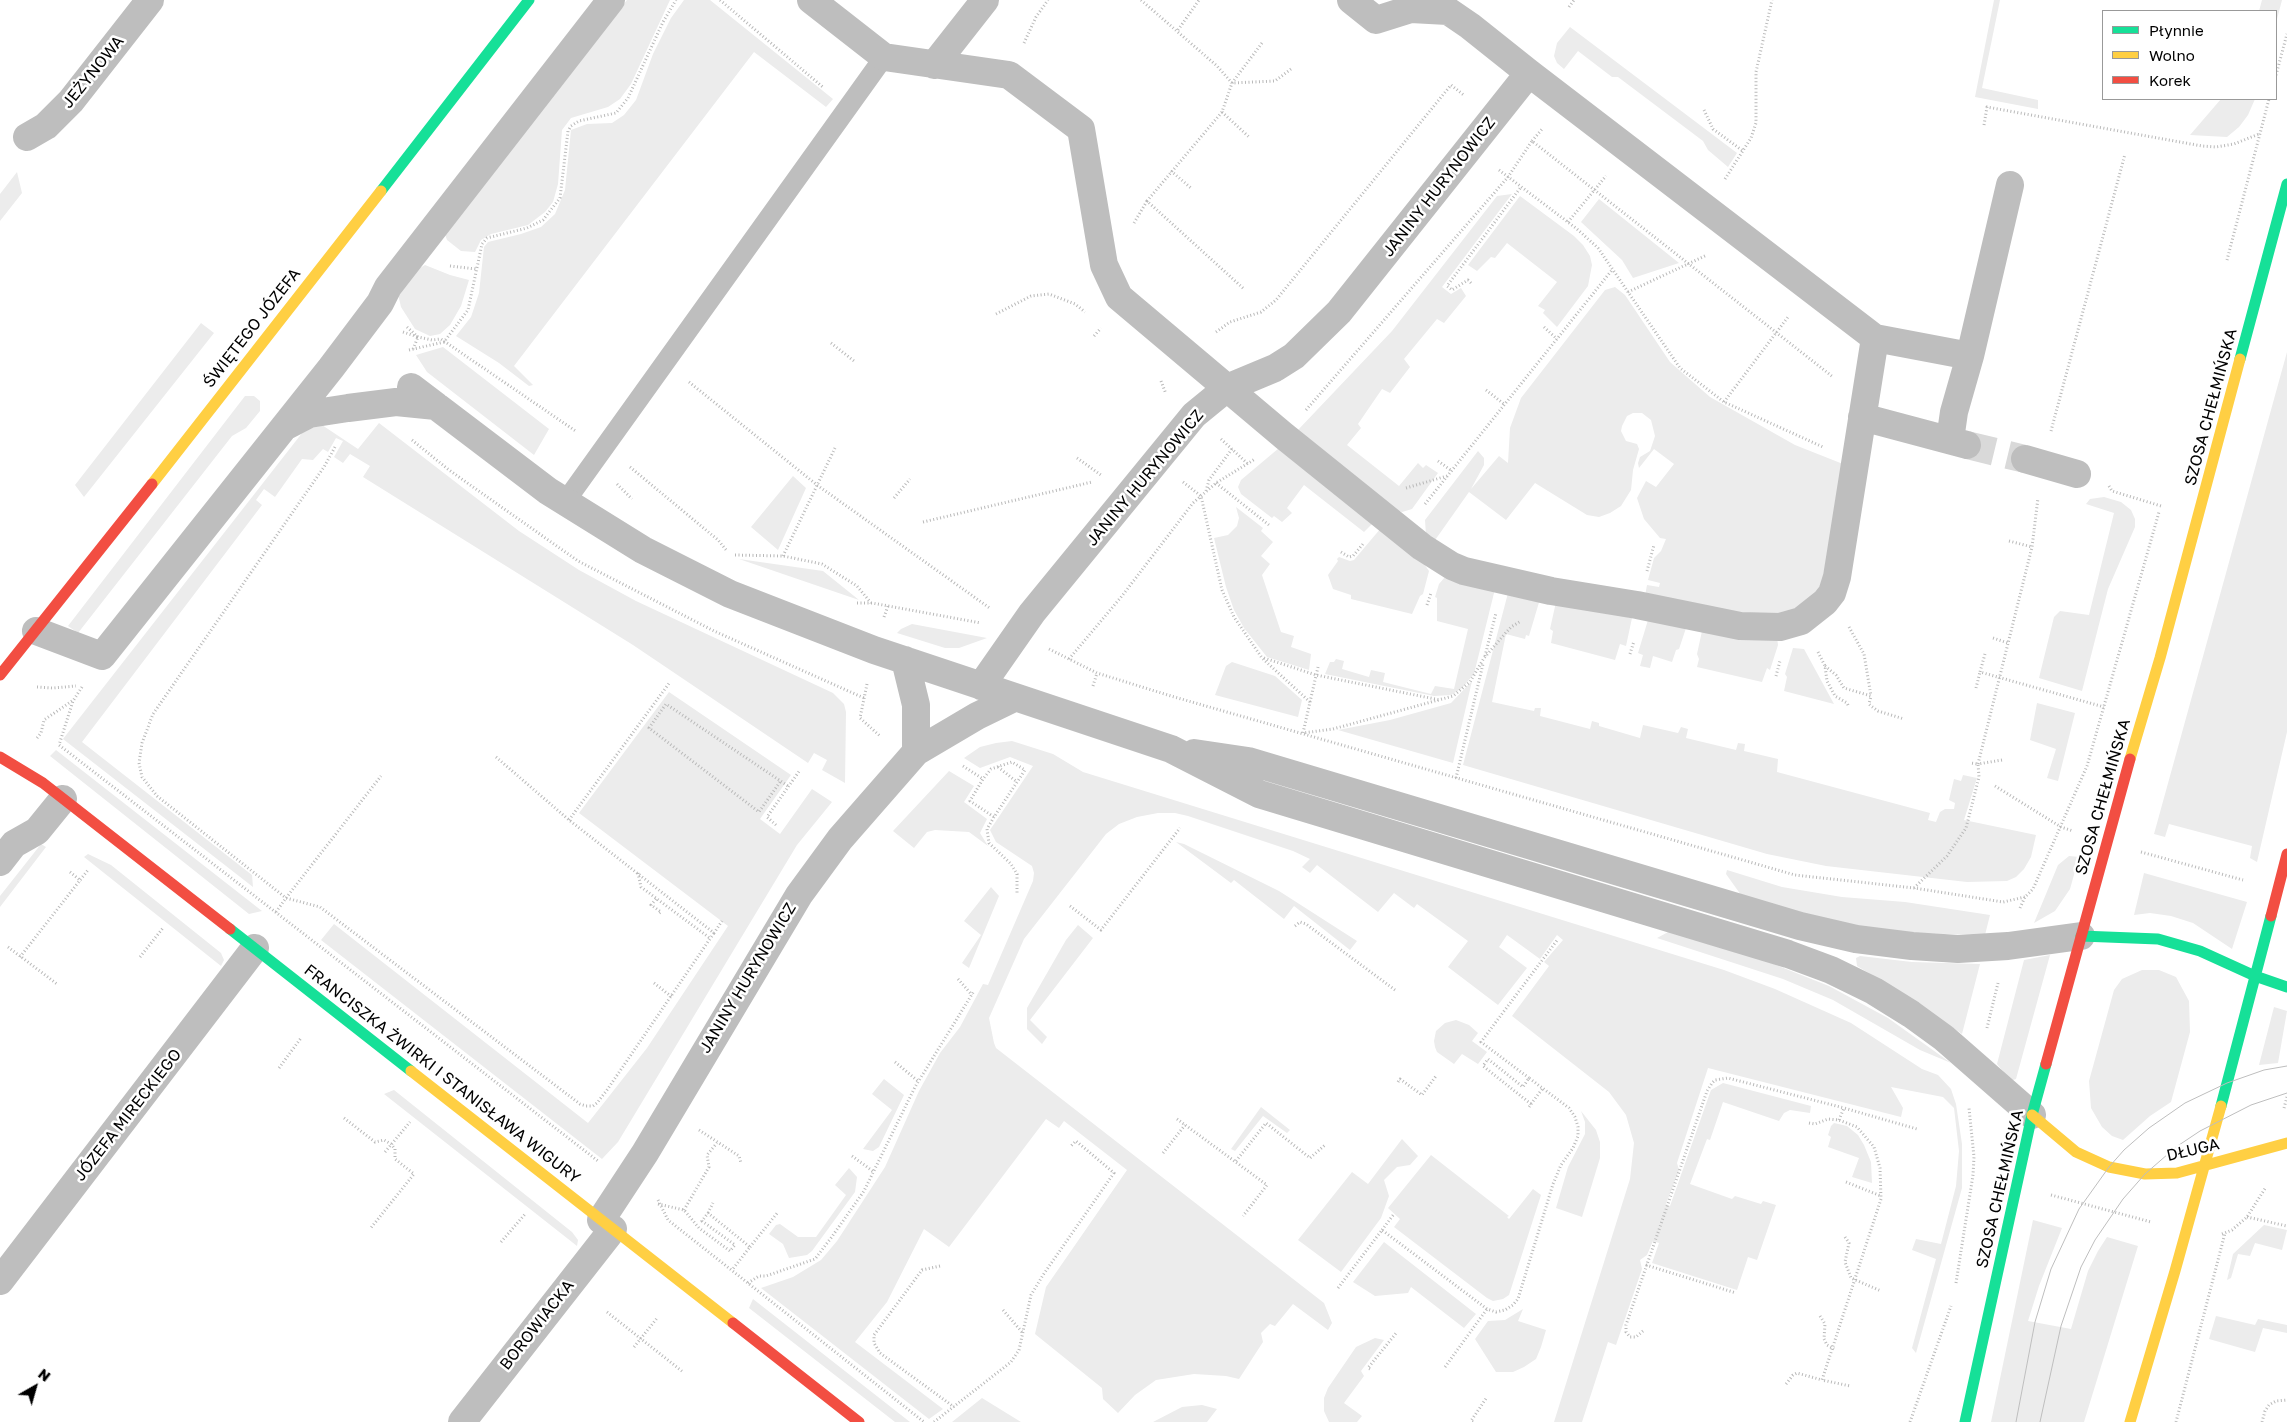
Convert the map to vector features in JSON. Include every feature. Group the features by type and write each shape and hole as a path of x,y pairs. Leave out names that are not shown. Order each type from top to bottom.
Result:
{"street":[{"name":"JEŻYNOWA","path":"27,136 46,126 71,101 150,0"},
{"name":"ŚWIĘTEGO JÓZEFA","path":"0,675 36,632 529,0"},
{"path":"36,632 102,656 331,368 380,303 388,287 611,0"},
{"path":"811,0 884,57 1009,75 1081,129 1104,264 1119,296 1284,436 1422,547 1452,566 1504,581 1740,626 1780,627 1801,621 1825,602 1832,593 1837,577 1875,338"},
{"path":"934,65 985,0"},
{"path":"1351,0 1376,20 1410,8 1448,11 1875,338 1970,356"},
{"name":"JANINY HURYNOWICZ","path":"981,686 1010,630 1032,613 1194,415 1227,388 1274,368 1294,356 1339,312 1529,73"},
{"name":"SZOSA CHEŁMIŃSKA","path":"1965,1422 2032,1115 2106,842 2163,649 2287,184"},
{"path":"1864,410 1958,442 1954,412 1970,356 2010,185"},
{"path":"411,387 548,491 643,550 730,594 874,650 1171,749 1259,794 1788,954 1831,970 1874,991 1911,1014 1944,1038 2032,1115"},
{"path":"281,429 309,414 396,402 436,406"},
{"path":"2026,460 2077,474"},
{"path":"905,660 916,705 916,752"},
{"name":"JANINY HURYNOWICZ","path":"607,1224 638,1164 799,895 840,839 916,752 977,716 1014,698"},
{"path":"1171,749 1248,760 1800,926 1856,939 1912,946 1958,949 2008,946 2081,936 2158,939 2200,951 2255,976 2287,987"},
{"name":"FRANCISZKA ŻWIRKI I STANISŁAWA WIGURY","path":"0,757 25,770 63,798 859,1422"},
{"path":"0,862 14,844 37,831 63,798"},
{"path":"2130,1422 2204,1167 2287,854"},
{"name":"JÓZEFA MIRECKIEGO","path":"0,1281 255,948"},
{"name":"DŁUGA","path":"2032,1115 2076,1152 2109,1168 2145,1174 2177,1173 2287,1143"},
{"name":"BOROWIACKA","path":"462,1422 607,1224"}],"lane":[{"path":"565,502 884,57"}],"path":[{"path":"401,352 442,340 468,310 482,244 487,238 527,228 543,220 560,198 568,130 579,122 616,112 628,98 663,22 676,0"},
{"path":"720,0 847,108"},
{"path":"1036,17 1048,0"},
{"path":"1141,0 1178,30 1217,66 1232,83"},
{"path":"1178,30 1199,0"},
{"path":"1569,7 1574,0"},
{"path":"1741,156 1756,123 1756,72 1772,0"},
{"path":"2277,71 2287,34"},
{"path":"1131,227 1146,201 1222,112 1232,83 1262,43"},
{"path":"1232,83 1275,81 1291,69"},
{"path":"1210,336 1230,322 1262,312 1276,300 1451,85 1494,118"},
{"path":"2227,261 2269,100"},
{"path":"1984,125 1987,107 2202,146 2216,147 2234,144 2259,133"},
{"path":"1704,110 1713,130 1743,151"},
{"path":"1222,112 1248,137"},
{"path":"1069,660 1122,596 1183,515 1216,483 1248,464 1284,436 1508,177 1532,141 1776,333 1864,410"},
{"path":"1469,148 1568,222 1598,248 1680,368 1724,402 1855,462"},
{"path":"1568,222 1628,149"},
{"path":"1171,171 1191,188"},
{"path":"1471,283 1468,280 1452,290 1447,286 1521,187"},
{"path":"1146,201 1244,289"},
{"path":"1628,292 1744,238"},
{"path":"1403,532 1612,270"},
{"path":"1724,402 1810,289"},
{"path":"996,314 1031,296 1049,294 1075,304 1088,315"},
{"path":"1094,336 1102,325 1109,331"},
{"path":"1544,327 1557,339"},
{"path":"442,340 580,434 600,454 635,502"},
{"path":"831,342 854,361"},
{"path":"665,363 818,485 999,615 1010,630"},
{"path":"1158,377 1166,394 1210,426 1248,464"},
{"path":"1486,390 1504,404"},
{"path":"1161,402 1166,394"},
{"path":"358,407 324,467 153,714 142,743 140,763 142,777 157,796 286,898 320,906 580,1104 586,1106 593,1106 597,1103 672,997 722,921"},
{"path":"783,556 835,448"},
{"path":"1206,492 1209,480 1232,449"},
{"path":"600,454 718,540 725,547 732,560"},
{"path":"1157,461 1201,496 1222,590 1234,617 1262,658 1310,702"},
{"path":"1438,461 1452,471"},
{"path":"894,498 910,479"},
{"path":"923,522 1106,479"},
{"path":"2105,481 2112,491 2161,506"},
{"path":"1216,483 1269,525"},
{"path":"1955,1289 1973,1175 1974,1157 1968,1089 1976,1067 2011,931 2025,897 2033,889 2087,766 2164,496"},
{"path":"2009,541 2032,547"},
{"path":"729,556 746,554 783,556 822,564 857,586 872,603"},
{"path":"1456,778 1504,581"},
{"path":"1832,593 1864,654 1871,696 1869,704 1878,711 1904,718"},
{"path":"853,603 872,603 1010,630 1097,673 1456,778 1795,874 1914,888 2003,902 2025,897"},
{"path":"1303,733 1333,729 1453,696 1461,691 1477,673 1484,658 1512,627 1526,619"},
{"path":"1801,621 1825,666 1827,681 1835,696 1847,702 1849,707"},
{"path":"1993,638 2008,643"},
{"path":"1976,688 1985,654"},
{"path":"102,656 73,701 59,745 591,1157 607,1162 617,1152 659,1176 656,1188 658,1204 668,1220 924,1422"},
{"path":"1262,658 1316,675 1440,700"},
{"path":"1825,666 1836,675 1844,688 1871,696"},
{"path":"1303,733 1318,667"},
{"path":"1980,672 2104,707"},
{"path":"569,820 670,682"},
{"path":"36,687 53,688 83,685"},
{"path":"41,733 44,720 73,701"},
{"path":"780,782 759,812 649,728 666,704 788,786"},
{"path":"496,758 569,820 714,933"},
{"path":"955,761 983,779"},
{"path":"994,817 970,801 991,769 1012,762 1025,770 987,829 989,843 1012,864 1017,874 1019,884 1017,894"},
{"path":"1914,888 1947,856 1966,828 1979,777 1978,764 1970,763"},
{"path":"998,767 1017,782"},
{"path":"776,825 766,818 800,770"},
{"path":"276,912 381,776"},
{"path":"1995,786 2061,827 2278,892"},
{"path":"1070,906 1101,930 1180,828"},
{"path":"20,957 88,870"},
{"path":"70,872 81,881"},
{"path":"638,873 641,887 710,939"},
{"path":"656,899 652,904 661,912 658,914"},
{"path":"1295,926 1300,922 1306,924 1395,990"},
{"path":"140,957 163,928"},
{"path":"1382,1230 1487,1309 1496,1312 1505,1310 1518,1299 1553,1184 1561,1165 1573,1148 1578,1136 1578,1127 1575,1117 1569,1108 1481,1042 1558,939"},
{"path":"8,947 57,984"},
{"path":"958,979 972,995"},
{"path":"654,983 672,997"},
{"path":"748,1283 759,1276 766,1276 815,1259 864,1191 918,1081 974,991"},
{"path":"279,1068 301,1038"},
{"path":"1529,1078 1523,1087 1488,1059 1483,1066 1530,1106 1543,1088"},
{"path":"895,1062 918,1081"},
{"path":"1398,1082 1400,1079 1422,1095 1436,1076"},
{"path":"1642,1331 1636,1337 1630,1337 1626,1332 1626,1325 1706,1090 1715,1080 1728,1078 1917,1129"},
{"path":"1840,1120 1844,1108"},
{"path":"344,1118 375,1142 384,1140 391,1144 395,1149 395,1158 414,1174 370,1229"},
{"path":"1177,1119 1268,1185 1243,1216"},
{"path":"1809,1123 1815,1124 1828,1119 1840,1120 1857,1127 1874,1147 1880,1168 1881,1196 1834,1349 1822,1380"},
{"path":"385,1152 410,1122"},
{"path":"1236,1161 1266,1123 1310,1158 1325,1145"},
{"path":"1163,1153 1184,1125"},
{"path":"696,1128 739,1156 741,1163"},
{"path":"934,1422 1011,1362 1019,1350 1031,1295 1114,1172 1076,1140 1071,1146"},
{"path":"684,1210 710,1168 708,1155 718,1142"},
{"path":"852,1156 874,1172"},
{"path":"1846,1182 1881,1196"},
{"path":"2217,1236 2225,1233 2248,1217 2266,1186"},
{"path":"2049,1194 2145,1221"},
{"path":"658,1204 684,1210 699,1228 730,1251 734,1245 702,1221 713,1203"},
{"path":"732,1270 778,1212"},
{"path":"501,1242 526,1213"},
{"path":"708,1213 750,1247"},
{"path":"1338,1288 1394,1214"},
{"path":"2248,1217 2287,1226"},
{"path":"2176,1422 2225,1233"},
{"path":"1846,1237 1849,1243 1845,1262 1852,1278 1881,1291"},
{"path":"1646,1265 1736,1293"},
{"path":"940,1266 922,1270 874,1334 874,1343 880,1353 954,1407"},
{"path":"1910,1422 1952,1303"},
{"path":"1445,1366 1487,1309"},
{"path":"1003,1310 1022,1332"},
{"path":"608,1312 683,1372"},
{"path":"1820,1316 1825,1324 1824,1339 1827,1345 1834,1349"},
{"path":"634,1347 658,1317"},
{"path":"1370,1369 1368,1368 1397,1332"},
{"path":"1786,1384 1792,1374 1797,1373 1850,1386"},
{"path":"1473,1422 1471,1420 1487,1397"},
{"path":"2262,1422 2269,1405 2276,1401 2287,1400"}],"shaded area":[{"path":"627,0 670,0 631,84 620,99 608,107 571,118 562,130 558,184 553,202 545,212 528,225 491,234 481,240 475,252 461,251 447,240 443,229"},
{"path":"684,0 710,0 833,99 826,107 754,52 514,366 533,385 529,386 499,363 456,336 471,317 479,293 484,247 488,242 541,227 555,214 565,190 571,130 587,124 612,123 624,115 636,100 653,54 671,18"},
{"path":"1994,0 2000,0 1982,88 2038,100 2038,109 1975,97"},
{"path":"2262,0 2282,0 2277,19 2277,10 2259,10"},
{"path":"1570,27 1737,153 1728,167 1708,150 1703,141 1618,77 1612,77 1578,51 1564,69 1557,63 1554,56 1557,43"},
{"path":"2220,100 2255,100 2248,115 2239,127 2227,137 2190,135"},
{"path":"17,172 22,193 0,221 0,194"},
{"path":"1512,194 1442,287 1451,294 1461,288 1466,296 1444,323 1437,319 1404,359 1410,367 1390,393 1382,389 1358,424 1361,428 1347,445 1399,486 1418,463 1423,468 1426,465 1438,473 1412,509 1402,512 1393,509 1297,431 1392,331 1497,196"},
{"path":"1520,196 1574,236 1590,256 1592,265 1588,286 1557,327 1543,313 1545,310 1538,306 1557,282 1507,243 1495,258 1491,257 1477,271 1468,265"},
{"path":"1599,199 1679,263 1633,278 1622,260 1581,222"},
{"path":"425,265 469,280 461,306 450,325 440,334 430,336 415,329 401,307 397,290 413,272"},
{"path":"1615,287 1625,295 1670,362 1710,397 1795,445 1843,464 1826,576 1817,591 1796,610 1763,620 1645,596 1647,585 1659,587 1660,583 1648,580 1654,558 1661,551 1666,539 1660,538 1644,519 1637,498 1646,481 1656,487 1674,464 1654,449 1639,468 1640,457 1650,451 1655,436 1651,420 1642,413 1633,413 1627,416 1622,426 1621,431 1626,441 1637,444 1639,449 1633,470 1631,490 1621,506 1610,513 1599,517 1587,515 1535,483 1506,520 1469,492 1433,543 1426,535 1425,520 1478,451 1484,458 1484,465 1471,489 1499,456 1508,463 1510,428 1521,398 1605,290"},
{"path":"201,323 214,333 84,497 75,485"},
{"path":"443,347 549,429 534,455 427,372 416,355"},
{"path":"2287,352 2287,732 2257,862 2250,858 2252,846 2169,824 2165,837 2154,834"},
{"path":"245,396 254,396 260,401 260,411 246,428 232,436 78,633 68,626"},
{"path":"313,419 358,449 379,423 519,531 579,570 636,601 833,693 844,704 846,712 845,783 822,770 827,760 814,753 808,763 633,645 363,477 370,466 350,454 343,463 334,457 343,441 336,438 328,452 323,449 313,460 302,459 275,497 264,489 256,500 262,505 82,742 252,875 253,887 63,739"},
{"path":"1279,448 1373,523 1364,532 1304,485 1287,508 1292,513 1282,522 1274,516 1272,518 1241,494 1238,487 1241,480"},
{"path":"793,476 806,488 778,550 751,527"},
{"path":"2104,497 2121,502 2131,510 2135,519 2135,527 2108,589 2082,691 2039,678 2054,617 2060,611 2089,615 2114,513 2086,504 2090,499"},
{"path":"1236,507 1263,528 1261,531 1273,542 1261,556 1270,564 1262,575 1281,632 1294,636 1291,647 1311,654 1309,670 1267,657 1244,628 1234,610 1226,587 1214,538 1228,535 1237,526 1239,518"},
{"path":"1381,528 1422,561 1429,571 1423,594 1420,596 1412,614 1351,599 1351,595 1333,589 1328,575 1338,561 1337,559 1339,557 1350,561 1354,560"},
{"path":"739,559 823,571 859,600"},
{"path":"1445,577 1495,589 1474,674 1462,688 1451,695 1434,696 1325,674 1330,662 1334,662 1336,659 1344,661 1342,669 1369,677 1371,670 1385,673 1383,682 1431,694 1435,686 1454,689 1468,629 1437,621 1437,598 1435,597 1439,584"},
{"path":"1508,593 1540,599 1529,636 1526,635 1525,639 1506,634 1492,702 1534,711 1535,708 1541,708 1540,716 1590,729 1592,721 1599,723 1599,726 1640,738 1643,725 1678,733 1681,727 1688,729 1686,738 1736,750 1738,743 1745,744 1744,751 1778,759 1777,772 1930,813 1928,820 1936,822 1940,812 1945,809 1954,809 1955,803 1949,800 1954,779 1961,781 1963,775 1977,778 1964,820 2036,835 2031,857 2024,869 2016,877 2007,881 1967,882 1826,866 1767,854 1463,765"},
{"path":"1556,602 1632,618 1626,646 1620,644 1615,660 1551,643 1553,631 1550,629"},
{"path":"1648,620 1686,628 1679,649 1676,650 1672,662 1653,656 1650,668 1640,666 1643,655 1638,653"},
{"path":"912,624 987,638 959,648 945,648 897,633"},
{"path":"1702,631 1777,637 1778,645 1770,670 1767,668 1762,682 1697,667 1699,659 1697,654"},
{"path":"1793,648 1804,649 1834,704 1784,691 1787,677 1785,674"},
{"path":"1232,662 1275,676 1302,700 1298,717 1215,695 1226,666"},
{"path":"1472,681 1453,763 1338,730 1390,720 1451,703"},
{"path":"669,692 791,775 760,819 780,834 812,789 832,802 797,845 618,1142 602,1159 321,940 334,924 588,1123 647,1048 728,926 579,813"},
{"path":"2037,703 2075,713 2058,781 2047,778 2056,749 2030,740"},
{"path":"1012,741 1053,754 1083,772 1724,970 1775,989 1851,1023 1922,1069 1938,1075 1951,1089 1956,1104 1962,1144 1962,1188 1916,1353 1912,1348 1936,1259 1912,1250 1916,1239 1941,1244 1956,1186 1959,1151 1954,1108 1943,1097 1891,1087 1903,1108 1901,1117 1708,1068 1677,1163 1679,1170 1666,1204 1670,1206 1711,1090 1723,1083 1811,1106 1810,1113 1790,1110 1784,1113 1779,1121 1723,1102 1710,1140 1707,1139 1690,1184 1732,1199 1735,1196 1761,1204 1763,1201 1776,1205 1757,1260 1748,1257 1737,1290 1652,1263 1659,1243 1653,1241 1647,1255 1640,1260 1642,1269 1616,1345 1608,1342 1582,1422 1554,1422 1630,1179 1634,1143 1626,1115 1609,1092 1512,1016 1549,966 1544,962 1563,940 1557,935 1540,959 1507,935 1499,947 1527,968 1498,1005 1448,967 1468,941 1417,904 1414,908 1394,893 1378,912 1317,865 1310,873 1302,867 1310,859 1293,851 1188,816 1175,813 1158,813 1137,817 1119,824 1106,834 1024,939 989,1018 994,1043 996,1048 1324,1303 1332,1323 1328,1330 1293,1304 1275,1326 1270,1324 1261,1333 1263,1342 1239,1379 1226,1376 1194,1374 1156,1380 1135,1395 1118,1413 1103,1399 1102,1388 1035,1334 1046,1287 1127,1170 1064,1121 1059,1128 1046,1119 949,1247 924,1229 887,1302 855,1342 943,1409 929,1419 761,1288 793,1277 821,1260 837,1241 885,1167 919,1091 940,1053 960,1027 983,984 988,985 1033,881 1034,873 1032,866 996,842 990,830 1033,766 1010,757 980,768 964,758 980,747"},
{"path":"56,750 262,911 249,914 50,756"},
{"path":"949,771 974,786 964,802 987,819 980,833 988,846 969,832 935,830 927,832 914,848 893,831"},
{"path":"1176,842 1184,844 1279,891 1357,941 1350,950 1294,906 1284,919 1234,880 1231,883"},
{"path":"41,844 46,847 0,907 0,896"},
{"path":"88,854 111,865 221,953 224,960 221,966 84,857"},
{"path":"2069,856 2079,857 2070,889 2055,911 2034,923 2058,865"},
{"path":"1727,870 1782,887 1842,897 1905,902 1990,915 1985,935 1909,933 1839,923 1741,895 1726,874"},
{"path":"2144,873 2247,902 2232,949 2193,923 2171,916 2150,913 2134,915"},
{"path":"991,887 999,896 969,968 962,963 981,935 964,921"},
{"path":"1078,925 1093,938 1030,1020 1047,1037 1042,1044 1027,1029 1027,1008 1066,940"},
{"path":"1670,931 1771,963 1829,986 1888,1018 1951,1063 1920,1050 1833,1000 1783,979 1657,938"},
{"path":"2050,955 2016,1079 2013,1080 1997,1064 2024,960"},
{"path":"1860,956 1912,962 1980,964 1962,1034 1910,998 1857,966 1856,958"},
{"path":"2142,970 2159,970 2176,977 2189,1001 2190,1032 2171,1102 2150,1116 2123,1140 2112,1136 2102,1127 2091,1108 2089,1081 2114,990 2122,979"},
{"path":"2274,1007 2287,1011 2278,1063 2259,1065"},
{"path":"1456,1020 1469,1025 1478,1033 1472,1041 1487,1052 1478,1064 1462,1054 1454,1064 1437,1052 1434,1041 1436,1031 1445,1023"},
{"path":"884,1079 904,1095 879,1147 873,1151 863,1149 892,1110 872,1094"},
{"path":"394,1090 572,1232 578,1240 577,1246 384,1094"},
{"path":"1261,1107 1290,1130 1287,1133 1263,1116 1235,1151 1231,1149"},
{"path":"1581,1111 1596,1130 1600,1142 1600,1158 1582,1217 1556,1208 1568,1167 1585,1134 1585,1122"},
{"path":"1834,1123 1847,1126 1858,1135 1871,1162 1872,1183 1852,1177 1859,1158 1828,1147 1831,1137 1828,1135"},
{"path":"1402,1139 1418,1156 1410,1165 1397,1167 1384,1180 1389,1196 1381,1218 1341,1272 1298,1240 1352,1172 1368,1184"},
{"path":"1431,1155 1509,1216 1507,1217 1509,1219 1533,1189 1541,1195 1509,1295 1503,1299 1493,1301 1487,1298 1394,1227 1400,1219 1388,1208"},
{"path":"849,1168 857,1177 855,1192 812,1251 807,1255 789,1258 783,1244 769,1234 776,1225 780,1224 798,1237 816,1237 846,1195 835,1185"},
{"path":"2033,1220 2062,1228 2039,1286 2028,1321 2071,1329 2088,1271 2107,1237 2138,1246 2084,1422 1991,1422"},
{"path":"2264,1225 2287,1230 2282,1250 2255,1243 2250,1256 2238,1254 2231,1278 2227,1280 2233,1254"},
{"path":"1384,1242 1476,1314 1464,1328 1411,1287 1408,1293 1375,1296 1353,1282"},
{"path":"753,1299 910,1422 895,1422 749,1308"},
{"path":"1523,1309 1518,1321 1546,1330 1536,1359 1513,1372 1496,1372 1475,1339 1488,1321 1505,1320"},
{"path":"2216,1316 2255,1325 2258,1319 2287,1325 2287,1333 2263,1328 2255,1352 2209,1339"},
{"path":"1375,1338 1384,1340 1361,1371 1364,1376 1344,1403 1362,1416 1357,1422 1329,1422 1324,1411 1324,1398 1328,1388 1356,1347"},
{"path":"982,1398 1021,1422 952,1422"},
{"path":"1202,1405 1217,1409 1207,1422 1153,1422 1182,1407"}],"tunnel":[{"path":"1967,445 2025,459"}],"tram line":[{"path":"2016,1422 2035,1322 2051,1269 2079,1209 2109,1167 2124,1150 2149,1128 2185,1103 2227,1083 2264,1070 2287,1066"},
{"path":"2040,1422 2061,1326 2081,1267 2095,1240 2123,1199 2145,1174 2176,1147 2200,1131 2251,1105 2287,1093"}],"traffic: fast":[{"path":"381,191 529,0"},
{"path":"2240,359 2287,184"},
{"path":"2221,1106 2271,916"},
{"path":"230,929 411,1071"},
{"path":"2081,936 2158,939 2200,951 2255,976 2287,987"},
{"path":"1965,1422 2032,1115 2046,1064"}],"traffic: slow":[{"path":"152,484 381,191"},
{"path":"2130,759 2160,658 2240,359"},
{"path":"411,1071 733,1323"},
{"path":"2130,1422 2221,1106"},
{"path":"2032,1115 2076,1152 2109,1167 2145,1174 2177,1173 2287,1143"}],"traffic: jam":[{"path":"0,675 152,484"},
{"path":"0,757 43,783 230,929"},
{"path":"2046,1064 2130,759"},
{"path":"2271,916 2287,854"},
{"path":"733,1323 859,1422"}]}
